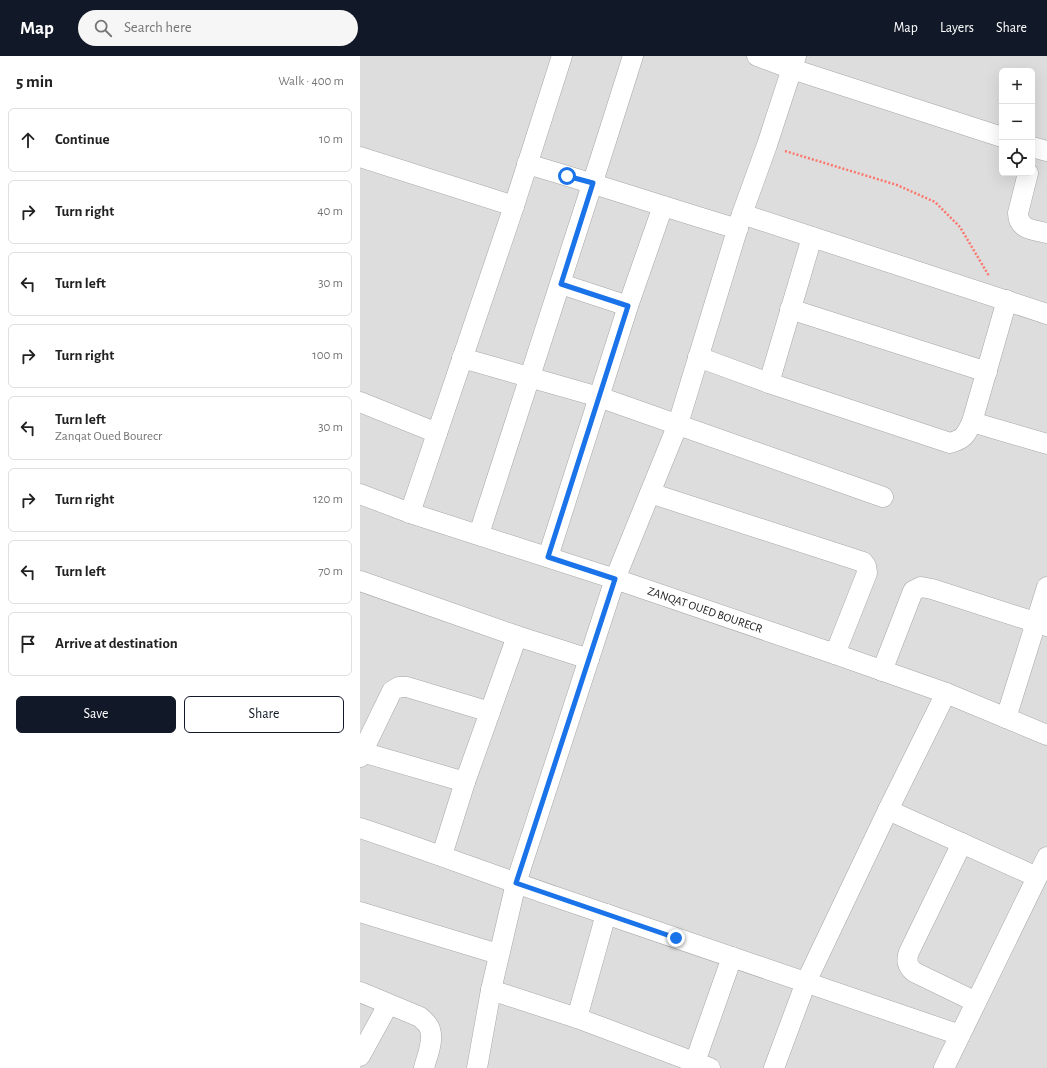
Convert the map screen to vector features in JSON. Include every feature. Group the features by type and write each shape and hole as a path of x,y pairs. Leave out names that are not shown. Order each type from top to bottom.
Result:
{"street":[{"path":"479,534 528,378 561,284 633,56"},
{"path":"757,56 794,62 999,136"},
{"path":"410,512 514,206 559,57"},
{"path":"477,1068 498,954 516,883 615,579 678,424 740,221 794,62"},
{"path":"360,157 514,206"},
{"path":"526,164 593,183 663,206 812,236 1047,314"},
{"path":"1027,176 1018,213 1018,219 1022,225 1028,228 1047,233"},
{"path":"548,557 628,306 663,206"},
{"path":"769,383 812,236"},
{"path":"561,284 628,306"},
{"path":"698,357 769,383 950,443 960,440 966,435 972,422 987,372 1005,299"},
{"path":"790,309 987,372"},
{"path":"462,358 599,397 882,497"},
{"path":"360,402 437,433"},
{"path":"972,422 1047,444"},
{"path":"650,493 863,562 866,566 867,573 835,654"},
{"name":"ZANQAT OUED BOURECR","path":"360,494 835,654 946,693 1047,734"},
{"path":"360,581 517,636 589,659"},
{"path":"882,671 914,591 921,587 1042,624"},
{"path":"1006,718 1042,624 1047,587"},
{"path":"442,856 465,782 517,636"},
{"path":"465,782 361,754 392,691 399,687 407,687 490,712"},
{"path":"774,1068 806,982 946,693"},
{"path":"888,810 1037,877"},
{"path":"360,828 960,1035"},
{"path":"962,843 909,952 907,961 908,965 914,972 976,1002"},
{"path":"944,1068 1047,857"},
{"path":"360,912 498,954"},
{"path":"577,1018 606,914"},
{"path":"491,990 577,1018 702,1065 732,957"},
{"path":"360,992 420,1017 429,1028 431,1034 424,1068"},
{"path":"360,1056 388,1004"}],"path":[{"path":"767,145 897,185 935,202 960,227 1005,299"}],"shaded area":[{"path":"360,56 1047,56 1047,1068 360,1068"}],"route":[{"path":"567,176 593,183 561,284 628,306 548,557 615,579 516,883 676,938"}]}
